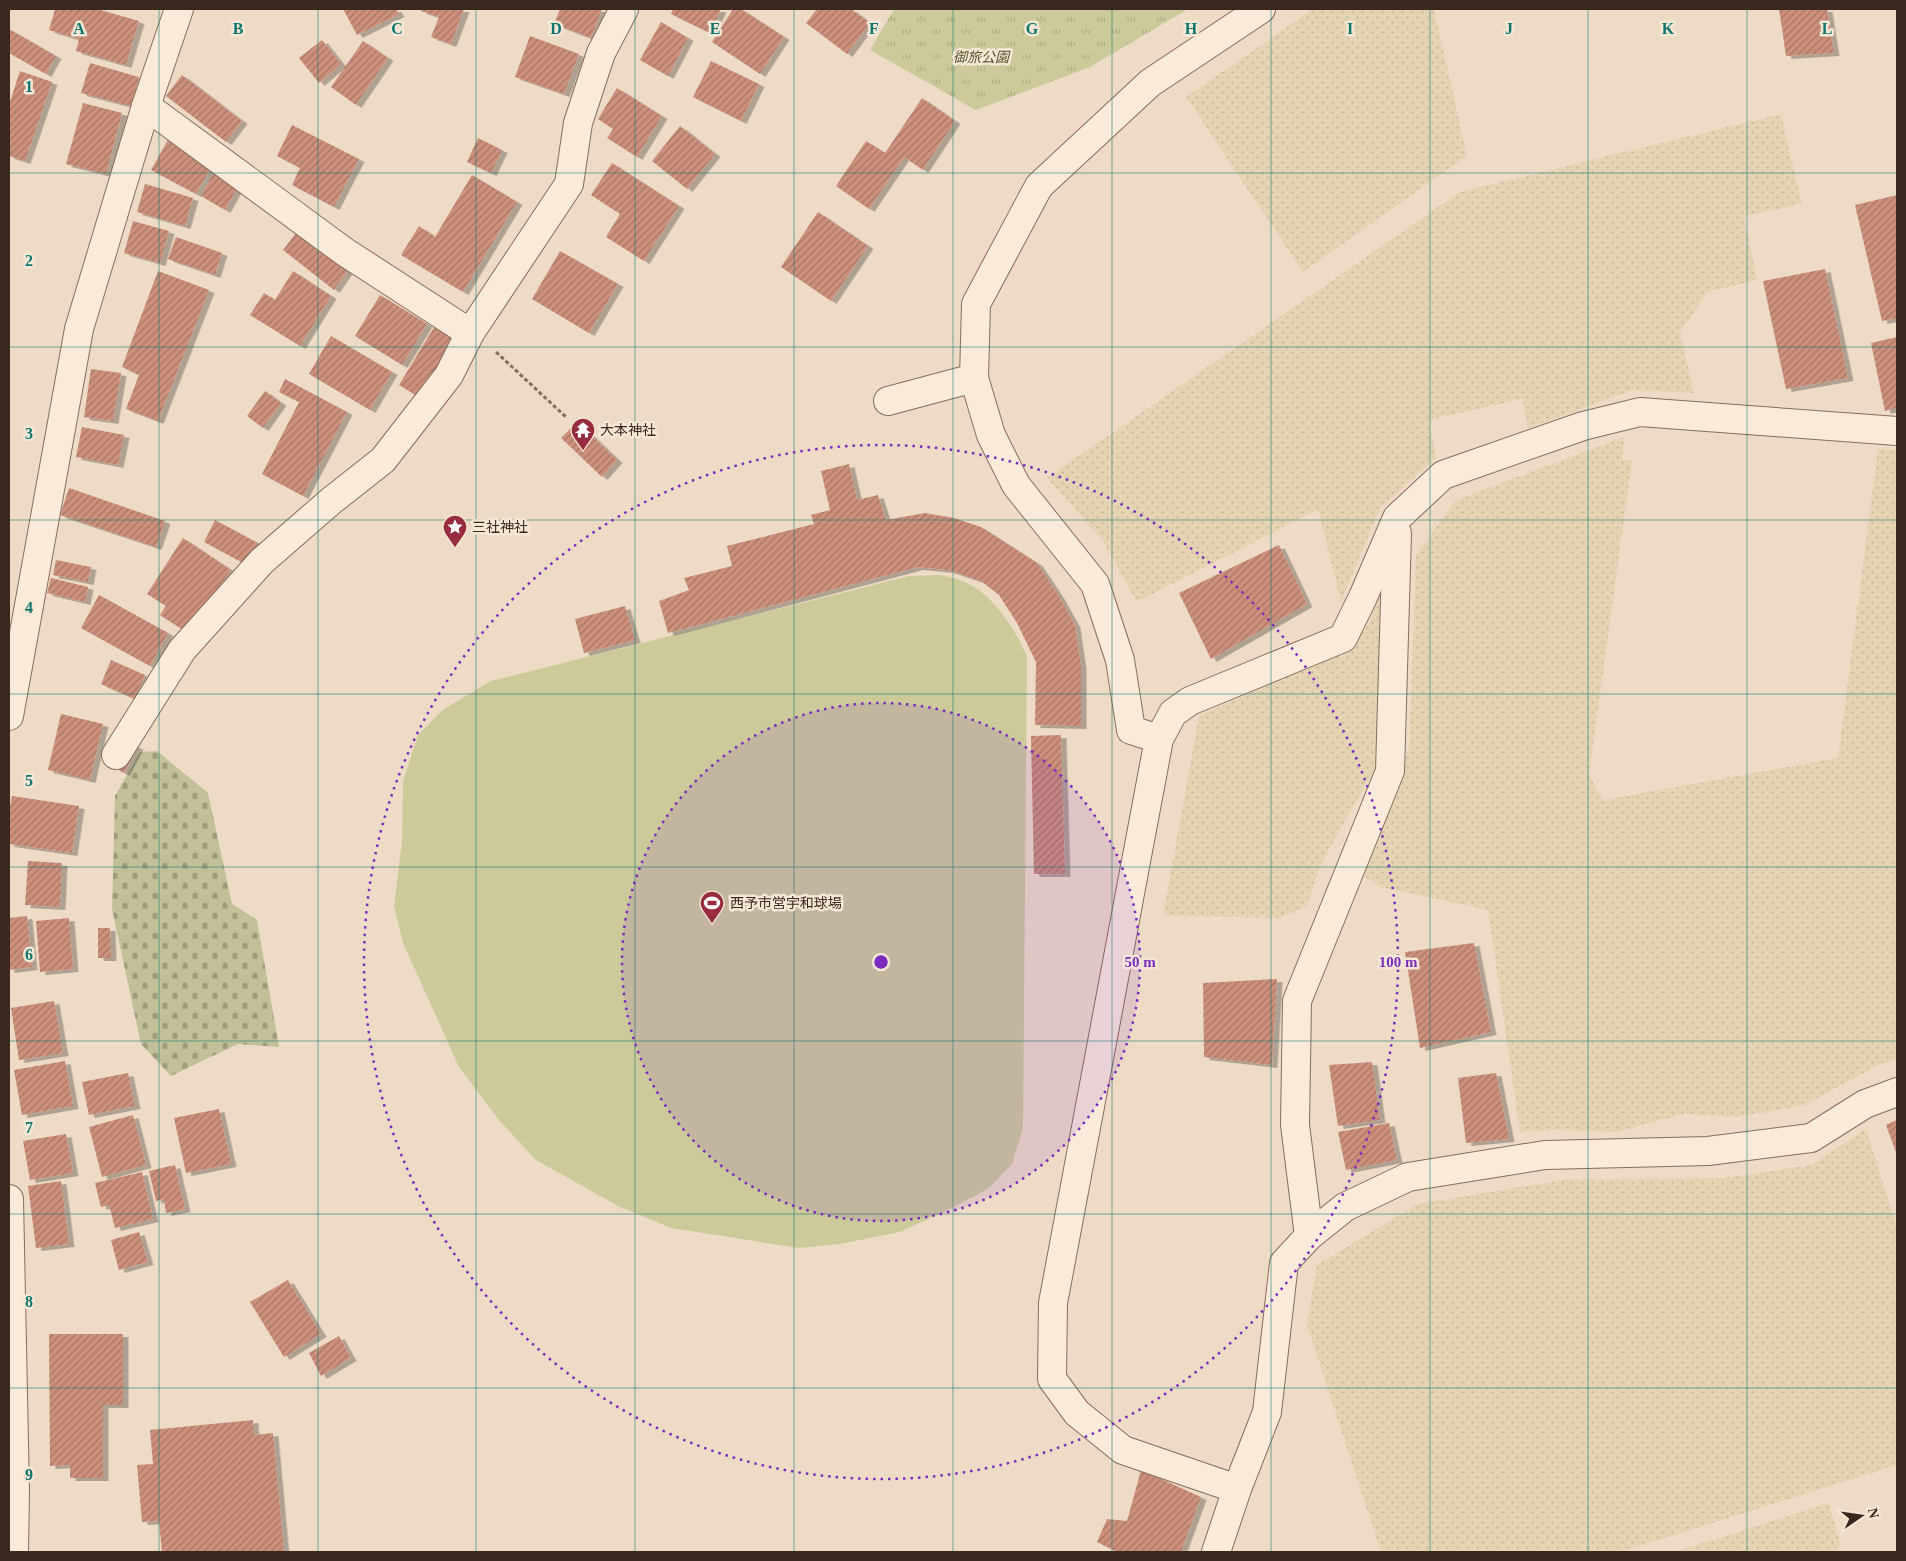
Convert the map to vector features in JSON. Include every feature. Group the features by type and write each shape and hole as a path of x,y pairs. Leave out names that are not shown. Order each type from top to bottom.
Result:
{"street":[{"path":"9,716 79,329 146,106 179,9"},
{"path":"116,755 182,650 262,561 331,501 383,460 449,375 470,333 569,184 578,123 601,53 624,9"},
{"path":"1159,739 1131,730 1120,660 1095,584 1016,485 991,435 974,378 976,304 1039,186 1150,83 1261,9"},
{"path":"146,106 345,252 470,333"},
{"path":"888,401 974,378"},
{"path":"1237,1489 1123,1450 1076,1413 1052,1379 1053,1303 1159,739 1173,713 1190,702 1343,638 1397,518 1443,475 1583,426 1640,412 1897,432"},
{"path":"1309,1236 1295,1125 1298,1001 1390,771 1397,518"},
{"path":"1216,1552 1237,1489 1268,1412 1284,1263 1309,1236 1345,1207 1408,1177 1545,1154 1708,1151 1810,1138 1865,1104 1897,1092"},
{"path":"9,1199 15,1472 14,1552"}],"path":[{"path":"495,351 566,417"}],"shaded area":[{"path":"1313,9 1434,9 1467,156 1303,272 1186,97"},
{"path":"1781,114 1802,204 1744,216 1757,280 1708,292 1680,332 1694,393 1633,390 1528,428 1522,399 1429,420 1436,458 1380,508 1341,602 1318,509 1137,602 1103,541 1047,478 1460,192"},
{"path":"1624,437 1622,459 1632,461 1589,775 1603,800 1838,758 1878,449 1897,450 1897,1059 1882,1063 1805,1105 1737,1117 1683,1114 1617,1132 1554,1130 1520,1132 1488,910 1381,887 1346,866 1409,751 1416,555 1456,500"},
{"path":"1391,556 1383,754 1321,864 1307,906 1280,918 1163,916 1199,716 1349,649 1369,624"},
{"path":"1866,1129 1897,1228 1897,1465 1620,1552 1381,1552 1307,1325 1317,1265 1418,1204 1569,1179 1726,1178 1811,1165"},
{"path":"1829,1503 1841,1544 1833,1552 1674,1552"}],"green space":[{"name":"御旅公園","path":"894,9 1188,9 1090,67 976,110 870,50"},
{"name":"西予市営宇和球場","path":"941,575 967,583 986,596 1010,625 1027,657 1023,1128 1012,1164 988,1189 900,1232 840,1244 799,1248 671,1228 618,1206 536,1160 498,1119 459,1067 403,943 394,906 402,841 403,781 418,735 444,709 491,681 909,576"},
{"path":"157,751 208,793 232,904 257,920 279,1047 238,1044 171,1076 141,1044 112,909 115,796 140,752"}],"building":[{"path":"55,9 97,9 139,21 126,65 76,51 79,39 49,30"},
{"path":"343,9 396,9 399,14 357,35"},
{"path":"422,9 464,9 451,44 431,37 439,17 421,11"},
{"path":"560,9 602,9 591,38 554,24"},
{"path":"673,9 721,9 710,33 671,14"},
{"path":"733,9 741,9 784,37 760,74 712,42"},
{"path":"817,9 851,9 870,23 847,54 806,23"},
{"path":"1779,9 1827,9 1834,53 1786,56"},
{"path":"661,22 688,38 668,76 640,60"},
{"path":"9,29 56,56 46,74 9,53"},
{"path":"530,36 579,54 564,94 515,77"},
{"path":"322,40 341,64 319,83 299,58"},
{"path":"363,41 388,58 356,105 331,87"},
{"path":"711,61 759,84 741,121 693,97"},
{"path":"90,63 139,77 131,106 81,93"},
{"path":"20,71 52,82 25,161 9,156 9,105"},
{"path":"182,75 242,121 226,142 166,96"},
{"path":"617,88 662,116 637,157 607,138 613,129 598,119"},
{"path":"922,98 955,121 923,170 904,157 869,209 836,186 866,141 885,153"},
{"path":"83,103 122,113 106,174 66,164"},
{"path":"292,125 359,159 334,207 292,185 300,168 277,156"},
{"path":"680,126 715,154 687,189 652,161"},
{"path":"169,138 214,162 196,194 151,170"},
{"path":"478,138 502,150 491,173 467,162"},
{"path":"612,163 679,206 644,261 606,237 620,214 591,195"},
{"path":"216,168 240,183 225,210 201,196"},
{"path":"472,175 517,202 463,292 401,255 419,226 435,237"},
{"path":"145,184 193,198 185,226 137,212"},
{"path":"1897,195 1897,318 1882,321 1855,205"},
{"path":"818,212 868,246 831,301 781,267"},
{"path":"133,221 169,231 160,263 124,253"},
{"path":"300,228 350,267 334,290 283,250"},
{"path":"176,237 222,253 215,275 168,259"},
{"path":"560,251 618,284 589,333 532,299"},
{"path":"1825,269 1848,378 1786,389 1763,281"},
{"path":"158,271 209,290 158,421 126,409 139,375 122,367"},
{"path":"293,271 331,296 300,346 250,315 264,293 275,300"},
{"path":"380,295 427,324 402,365 355,336"},
{"path":"436,324 460,338 422,399 399,385"},
{"path":"331,336 392,372 370,410 309,374"},
{"path":"1897,337 1897,408 1885,411 1871,343"},
{"path":"91,369 121,373 113,421 84,417"},
{"path":"285,379 347,412 303,496 262,474 299,402 279,392"},
{"path":"265,391 281,403 263,428 247,416"},
{"path":"577,422 617,460 602,477 561,438"},
{"path":"82,427 124,435 118,465 76,457"},
{"path":"849,464 857,500 878,495 886,520 925,513 954,518 981,527 1037,563 1059,596 1075,625 1081,666 1081,726 1035,725 1036,662 1017,623 999,595 981,581 948,570 918,567 668,633 659,601 689,590 684,578 732,566 727,546 814,524 811,515 830,510 821,471"},
{"path":"69,488 165,521 156,547 60,515"},
{"path":"215,520 258,543 247,565 204,542"},
{"path":"183,538 231,570 189,634 160,615 166,606 147,594"},
{"path":"1279,545 1307,604 1211,659 1179,593"},
{"path":"56,560 91,567 88,582 53,575"},
{"path":"51,578 88,587 85,602 47,593"},
{"path":"99,595 168,633 150,666 81,628"},
{"path":"625,606 635,640 584,653 575,619"},
{"path":"111,660 145,675 135,699 101,684"},
{"path":"61,714 103,724 90,780 48,770"},
{"path":"1061,735 1065,874 1034,874 1031,736"},
{"path":"129,742 138,747 124,773 115,768"},
{"path":"12,796 79,806 72,853 9,844 9,813"},
{"path":"28,861 62,863 60,907 25,905"},
{"path":"27,916 32,967 9,970 9,918"},
{"path":"69,918 73,969 40,972 36,921"},
{"path":"98,928 110,928 111,958 98,958"},
{"path":"1474,943 1491,1032 1420,1048 1405,952"},
{"path":"1277,979 1272,1065 1204,1057 1203,983"},
{"path":"54,1001 63,1053 19,1060 11,1008"},
{"path":"65,1061 73,1106 22,1115 14,1070"},
{"path":"1372,1062 1380,1120 1338,1126 1329,1065"},
{"path":"128,1073 135,1106 89,1115 82,1082"},
{"path":"1496,1073 1509,1139 1466,1143 1458,1078"},
{"path":"219,1109 231,1164 186,1173 174,1118"},
{"path":"133,1115 146,1165 102,1177 89,1127"},
{"path":"1897,1120 1897,1155 1886,1125"},
{"path":"1389,1123 1397,1160 1346,1170 1338,1132"},
{"path":"66,1134 73,1173 30,1180 23,1141"},
{"path":"175,1165 185,1209 166,1213 164,1199 156,1201 149,1171"},
{"path":"142,1172 153,1219 115,1228 109,1205 101,1207 95,1183"},
{"path":"61,1181 69,1244 36,1248 28,1186"},
{"path":"139,1232 148,1262 119,1270 111,1240"},
{"path":"288,1280 321,1334 284,1357 250,1302"},
{"path":"49,1334 123,1334 123,1405 103,1405 103,1478 70,1478 70,1465 50,1466"},
{"path":"339,1336 351,1358 321,1376 309,1353"},
{"path":"253,1420 254,1435 273,1433 284,1552 162,1552 159,1521 142,1522 137,1465 153,1464 150,1430"},
{"path":"1141,1470 1201,1497 1181,1552 1118,1552 1097,1542 1107,1519 1127,1521"}],"place":[{"name":"大本神社","path":"583,451"},
{"name":"三社神社","path":"455,548"},
{"name":"西予市営宇和球場","path":"712,924"}]}
